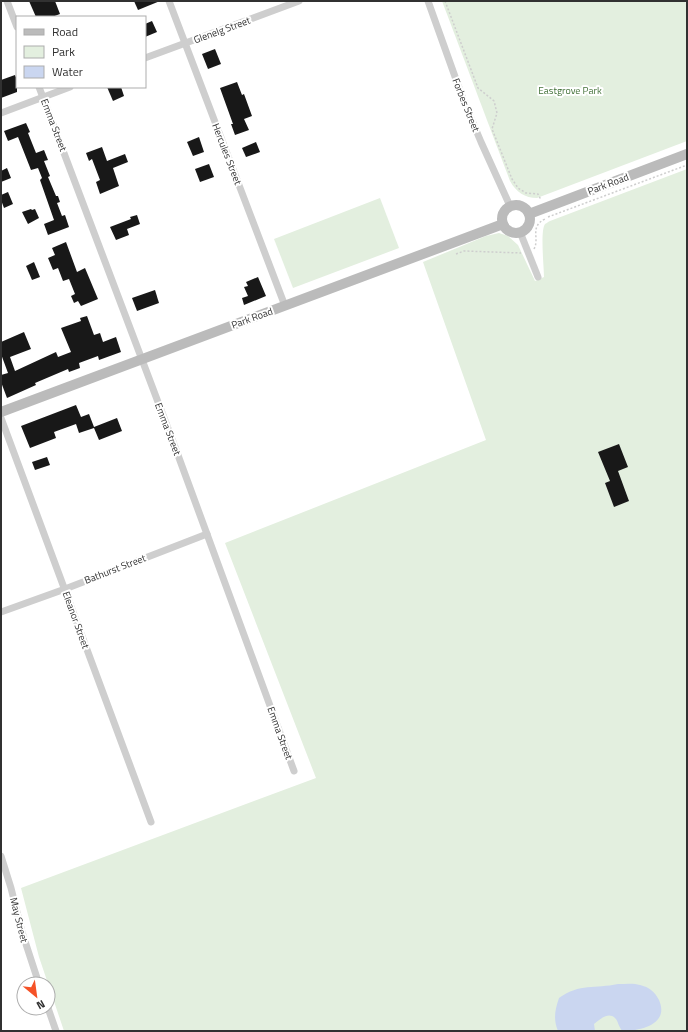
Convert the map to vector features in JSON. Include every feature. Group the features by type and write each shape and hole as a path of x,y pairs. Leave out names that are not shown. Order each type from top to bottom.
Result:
{"street":[{"path":"7,1 16,24"},
{"name":"Hercules Street","path":"169,1 285,306"},
{"name":"Glenelg Street","path":"146,58 299,1"},
{"name":"Forbes Street","path":"428,1 463,99 510,206"},
{"name":"Emma Street","path":"39,88 207,534 294,771"},
{"path":"1,113 67,88"},
{"name":"Park Road","path":"529,214 687,154"},
{"path":"510,206 521,206 529,214 527,228 520,232 511,232 503,224 502,219 504,213 510,206"},
{"name":"Park Road","path":"1,412 503,224"},
{"path":"520,232 538,277"},
{"name":"Eleanor Street","path":"1,418 151,822"},
{"name":"Bathurst Street","path":"1,612 207,534"},
{"name":"May Street","path":"1,856 22,932 36,976"},
{"path":"51,1016 56,1031"}],"path":[{"path":"445,1 478,88 494,101 497,114 492,129 512,179 518,188 526,193 538,194 544,208"},
{"path":"456,254 464,251 518,254 528,252 535,247 536,228 543,219 687,166"}],"green space":[{"name":"Eastgrove Park","path":"442,1 685,1 687,6 687,141 537,198 521,194 510,181"},
{"path":"687,169 687,1031 64,1031 56,1007 56,976 45,976 21,888 316,778 225,543 486,440 423,262 486,236 499,233 508,236 518,245 535,281 544,277 542,241 545,224"},
{"path":"380,198 399,248 293,288 274,239"}],"water":[{"path":"618,984 638,984 654,992 659,1000 661,1009 657,1021 644,1028 622,1031 616,1019 608,1016 602,1018 594,1024 595,1031 558,1031 555,1022 555,1014 559,998 567,993 581,988"}],"building":[{"path":"29,1 55,1 60,14 55,16 36,16"},
{"path":"134,1 160,1 138,10"},
{"path":"152,21 157,32 146,37 146,24"},
{"path":"215,49 221,64 208,69 202,54"},
{"path":"15,75 17,92 1,98 1,80"},
{"path":"237,82 242,95 244,94 252,116 244,119 249,130 235,135 231,124 233,124 220,88"},
{"path":"107,88 121,88 124,96 113,101"},
{"path":"26,123 30,132 28,133 36,153 44,150 48,160 44,161 50,176 48,177 56,196 58,196 60,202 57,203 62,216 65,215 69,227 48,235 44,224 54,220 40,180 42,178 38,168 31,170 18,137 8,141 4,131"},
{"path":"199,137 204,152 193,156 187,142"},
{"path":"256,142 260,152 246,157 242,148"},
{"path":"102,147 107,161 125,154 128,162 113,168 119,186 100,194 96,182 100,180 92,159 89,161 86,153"},
{"path":"209,164 214,177 200,182 195,169"},
{"path":"7,168 11,178 1,182 1,171"},
{"path":"8,192 13,204 4,208 1,195"},
{"path":"35,209 39,218 28,224 22,212"},
{"path":"137,215 140,224 127,229 129,235 116,240 110,227 131,219 130,217"},
{"path":"66,242 77,272 85,268 98,299 81,306 78,301 74,303 71,296 75,294 69,279 63,281 58,268 53,270 48,258 55,255 52,248"},
{"path":"34,262 40,277 32,280 26,266"},
{"path":"258,277 266,296 244,305 242,298 248,296 244,287 248,286 246,282"},
{"path":"155,290 159,303 137,311 132,298"},
{"path":"87,316 94,335 100,333 103,342 116,337 121,352 99,360 98,356 79,363 80,368 69,372 68,369 35,383 36,385 7,398 1,382 1,375 8,373 1,354 1,342 24,332 31,349 10,357 15,371 56,352 58,357 71,352 61,328 81,321 80,318"},
{"path":"76,405 81,417 89,414 94,427 117,418 122,431 99,440 94,428 79,433 76,424 54,432 56,438 30,448 21,426"},
{"path":"619,444 628,467 618,471 629,501 614,507 605,483 610,481 598,452"},
{"path":"47,457 50,465 35,470 32,462"}]}
